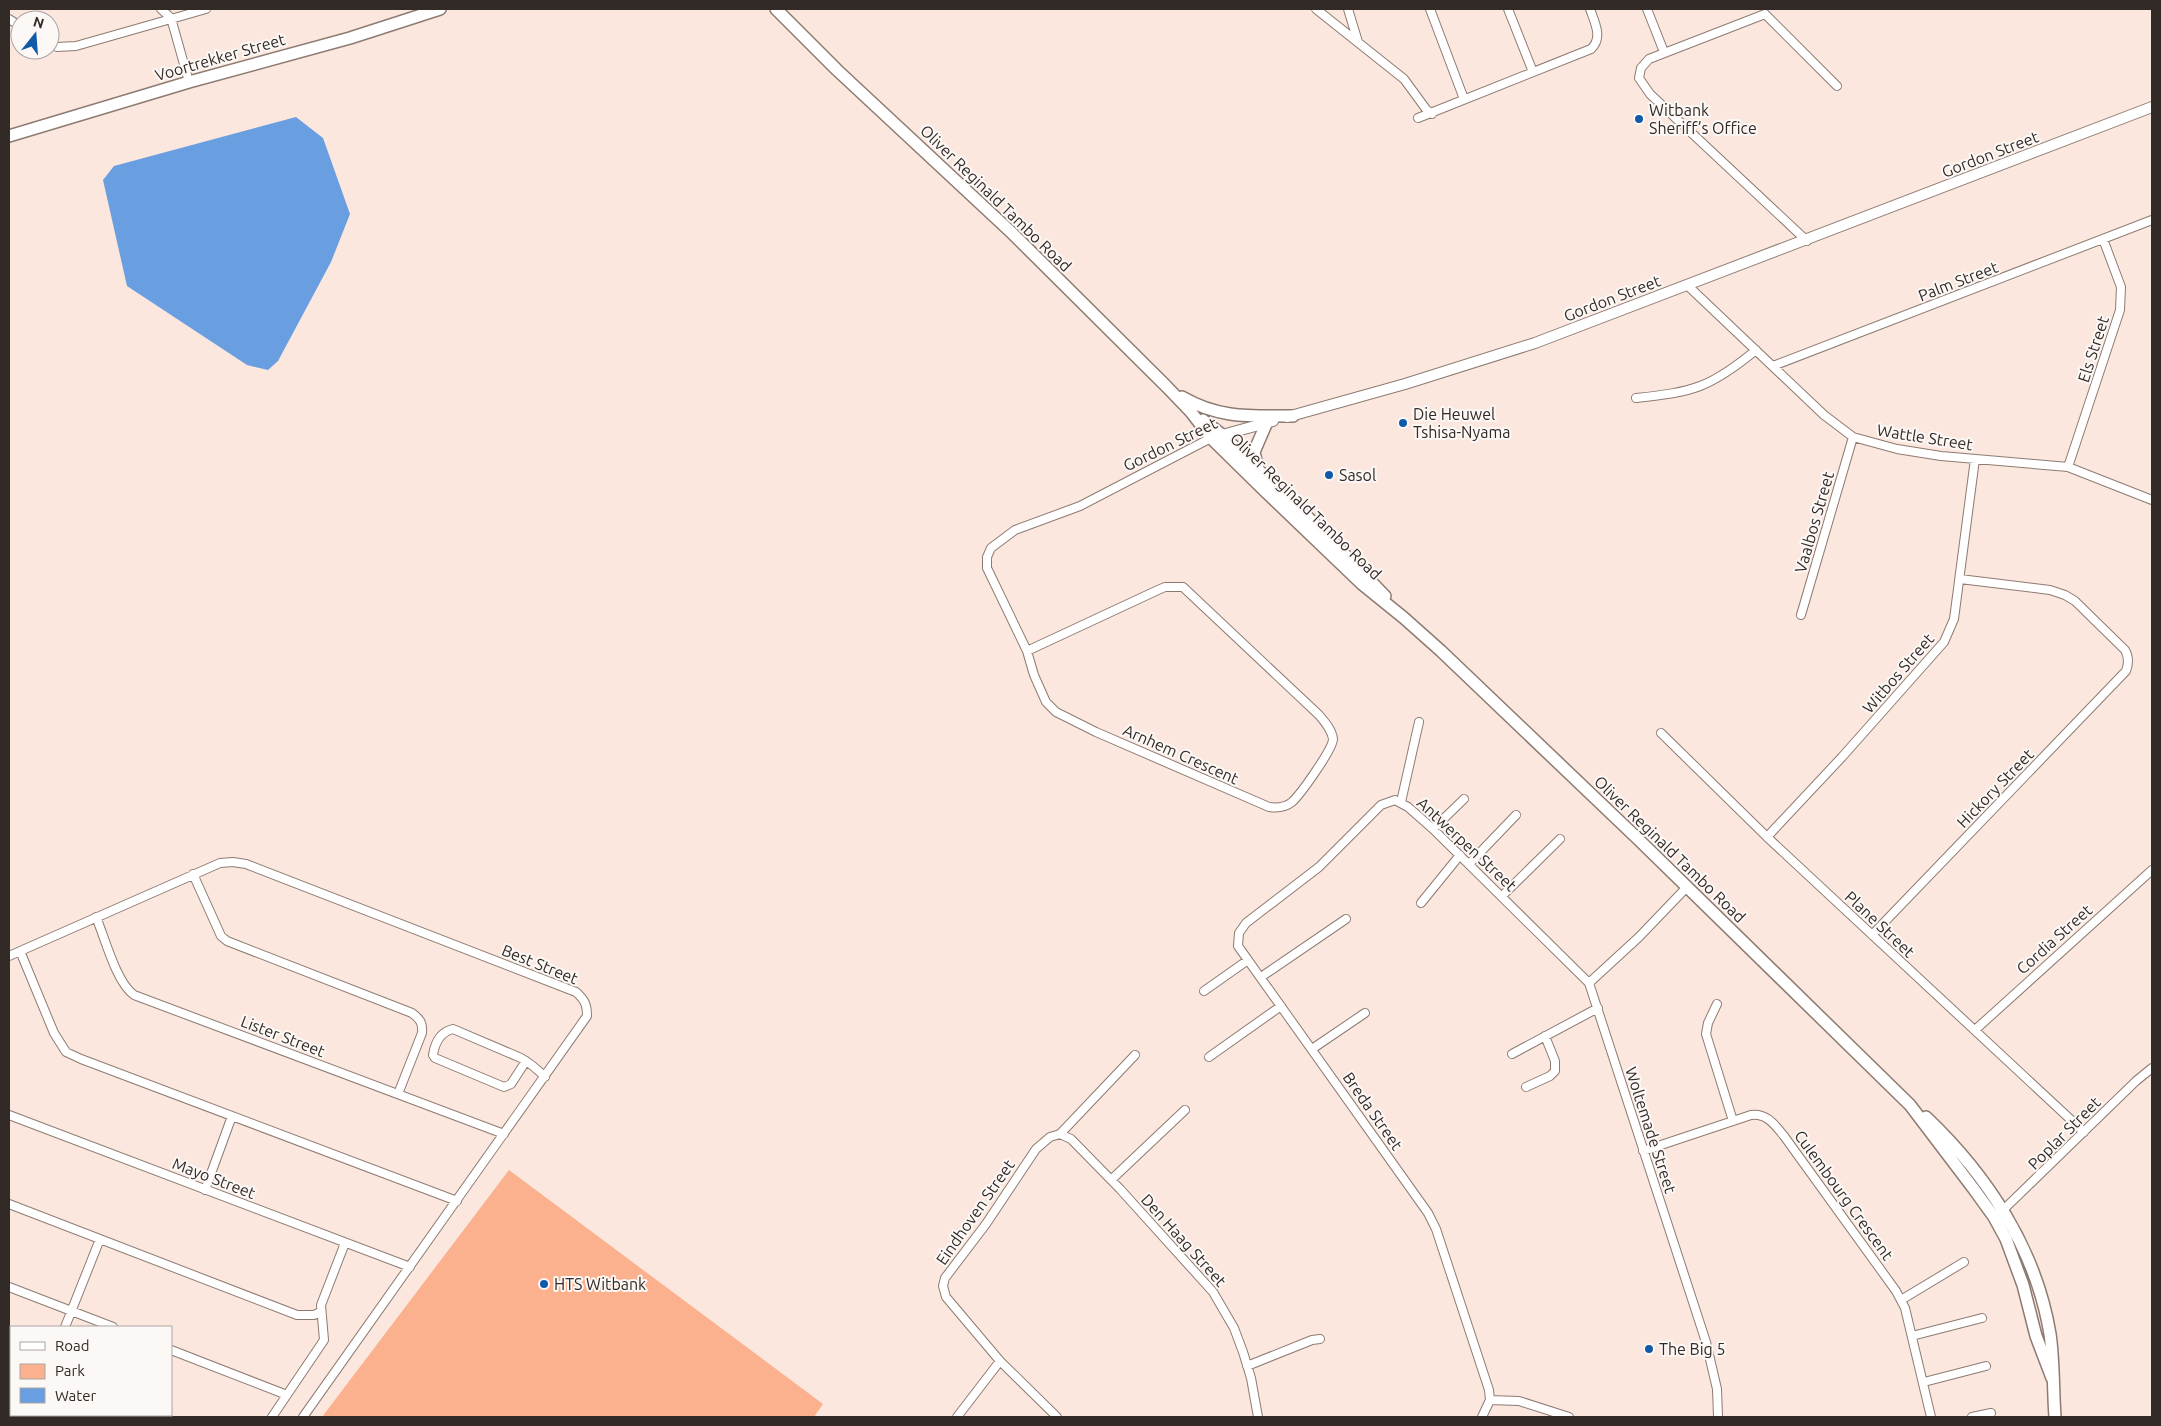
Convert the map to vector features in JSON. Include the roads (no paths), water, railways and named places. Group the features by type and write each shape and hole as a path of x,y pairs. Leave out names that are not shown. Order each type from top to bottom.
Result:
{"main road":[{"name":"Voortrekker Street","path":"9,136 189,82 350,38 440,9"},
{"name":"Oliver Reginald Tambo Road","path":"776,9 837,70 1012,233 1362,584 1404,618 1638,839 1910,1105 1923,1114 1947,1137 1973,1168 1999,1214 2023,1285 2036,1336 2052,1378 2055,1417"},
{"path":"1166,386 1198,406 1222,414 1239,416 1293,416"},
{"path":"1258,470 1254,457 1255,448 1267,422"},
{"name":"Oliver Reginald Tambo Road","path":"1216,436 1258,470 1369,578 1404,618"}],"street":[{"path":"161,9 171,18 189,82"},
{"path":"60,47 76,46 206,9"},
{"path":"1316,9 1404,79 1426,109 1432,114"},
{"path":"1348,9 1358,42"},
{"path":"1430,9 1464,99"},
{"path":"1508,9 1533,72"},
{"path":"1418,118 1432,114 1464,99 1590,49 1596,44 1598,32 1590,9"},
{"path":"1647,9 1664,52"},
{"path":"1807,241 1650,94 1641,83 1639,74 1643,64 1648,59 1766,10 1837,86"},
{"name":"Gordon Street","path":"987,556 992,548 1015,530 1080,506 1216,436 1405,384 1535,343 1807,241 2152,107"},
{"name":"Palm Street","path":"1773,366 2152,220"},
{"name":"Els Street","path":"2068,467 2120,310 2120,287 2103,240"},
{"name":"Wattle Street","path":"1687,285 1824,415 1853,437 1897,450 2068,467 2152,500"},
{"path":"1636,398 1677,394 1699,387 1730,372 1756,350"},
{"name":"Vaalbos Street","path":"1801,616 1853,437"},
{"name":"Witbos Street","path":"1767,837 1842,757 1944,642 1954,619 1975,459"},
{"name":"Arnhem Crescent","path":"987,556 987,568 1026,651 1034,676 1046,702 1056,712 1269,807 1277,808 1292,802 1325,758 1333,740 1330,731 1319,716 1183,587 1176,586 1158,590 1026,651"},
{"name":"Hickory Street","path":"1872,935 2126,671 2129,664 2128,655 2125,650 2076,601 2065,595 2050,590 1960,579"},
{"path":"1401,802 1419,722"},
{"name":"Plane Street","path":"1661,733 1767,837 2084,1132"},
{"path":"1433,829 1464,799"},
{"name":"Antwerpen Street","path":"1320,867 1381,805 1395,800 1401,802 1433,829 1589,983"},
{"path":"1469,864 1516,815"},
{"path":"1502,896 1560,839"},
{"path":"1421,903 1460,855"},
{"name":"Best Street","path":"193,874 220,863 246,864 576,992 584,999 587,1007 586,1016 545,1077 303,1417"},
{"name":"Breda Street","path":"1320,867 1242,927 1237,941 1238,946 1428,1213 1436,1228 1486,1375 1490,1400"},
{"name":"Cordia Street","path":"1974,1030 2152,870"},
{"path":"9,956 193,874 221,936 227,941 412,1013 419,1018 423,1026 422,1033 398,1094"},
{"path":"1589,983 1640,937 1686,888"},
{"name":"Lister Street","path":"96,917 121,978 129,991 134,994 504,1134"},
{"path":"1261,978 1346,919"},
{"path":"20,951 54,1033 66,1052 457,1201"},
{"path":"1204,992 1248,960"},
{"name":"Woltemade Street","path":"1589,983 1642,1151 1706,1342 1717,1389 1718,1417"},
{"path":"1717,1004 1708,1023 1706,1034 1733,1121"},
{"path":"1209,1057 1281,1006"},
{"path":"1512,1054 1598,1008"},
{"path":"1312,1049 1365,1013"},
{"path":"526,1061 511,1084 504,1086 435,1058 433,1055 440,1035 445,1031 453,1029 526,1061 545,1077"},
{"path":"1526,1087 1550,1076 1555,1071 1555,1060 1545,1036"},
{"name":"Eindhoven Street","path":"1057,1417 1000,1361 946,1297 943,1292 944,1282 986,1224 1036,1149 1050,1137 1060,1134 1135,1055"},
{"name":"Poplar Street","path":"1999,1214 2152,1068"},
{"path":"1111,1180 1185,1110"},
{"name":"Culembourg Crescent","path":"1642,1151 1757,1114 1768,1118 1884,1273 1901,1300 1924,1382 1931,1417"},
{"name":"Mayo Street","path":"9,1115 410,1267"},
{"path":"205,1190 232,1116"},
{"name":"Den Haag Street","path":"1060,1134 1071,1139 1111,1180 1213,1292 1234,1328 1247,1366 1258,1417"},
{"path":"9,1204 297,1315 314,1315 320,1312"},
{"path":"65,1326 100,1239"},
{"path":"272,1417 324,1340 320,1312 321,1305 345,1243"},
{"path":"1901,1300 1964,1262"},
{"path":"9,1287 110,1326"},
{"path":"1912,1336 1982,1318"},
{"path":"1247,1366 1312,1340 1320,1339"},
{"path":"172,1350 287,1395"},
{"path":"957,1417 1000,1361"},
{"path":"1924,1382 1986,1366"},
{"path":"1482,1417 1490,1400 1519,1401 1569,1417"},
{"path":"1972,1417 1991,1413"}],"water":[{"path":"296,117 323,138 350,214 331,262 278,361 268,370 247,365 127,286 103,180 114,166"}],"place":[{"name":"Witbank Sheriff’s Office","path":"1639,119"},
{"name":"Die Heuwel Tshisa-Nyama","path":"1403,423"},
{"name":"Sasol","path":"1329,475"},
{"name":"HTS Witbank","path":"544,1284"},
{"name":"The Big 5","path":"1649,1349"}]}
